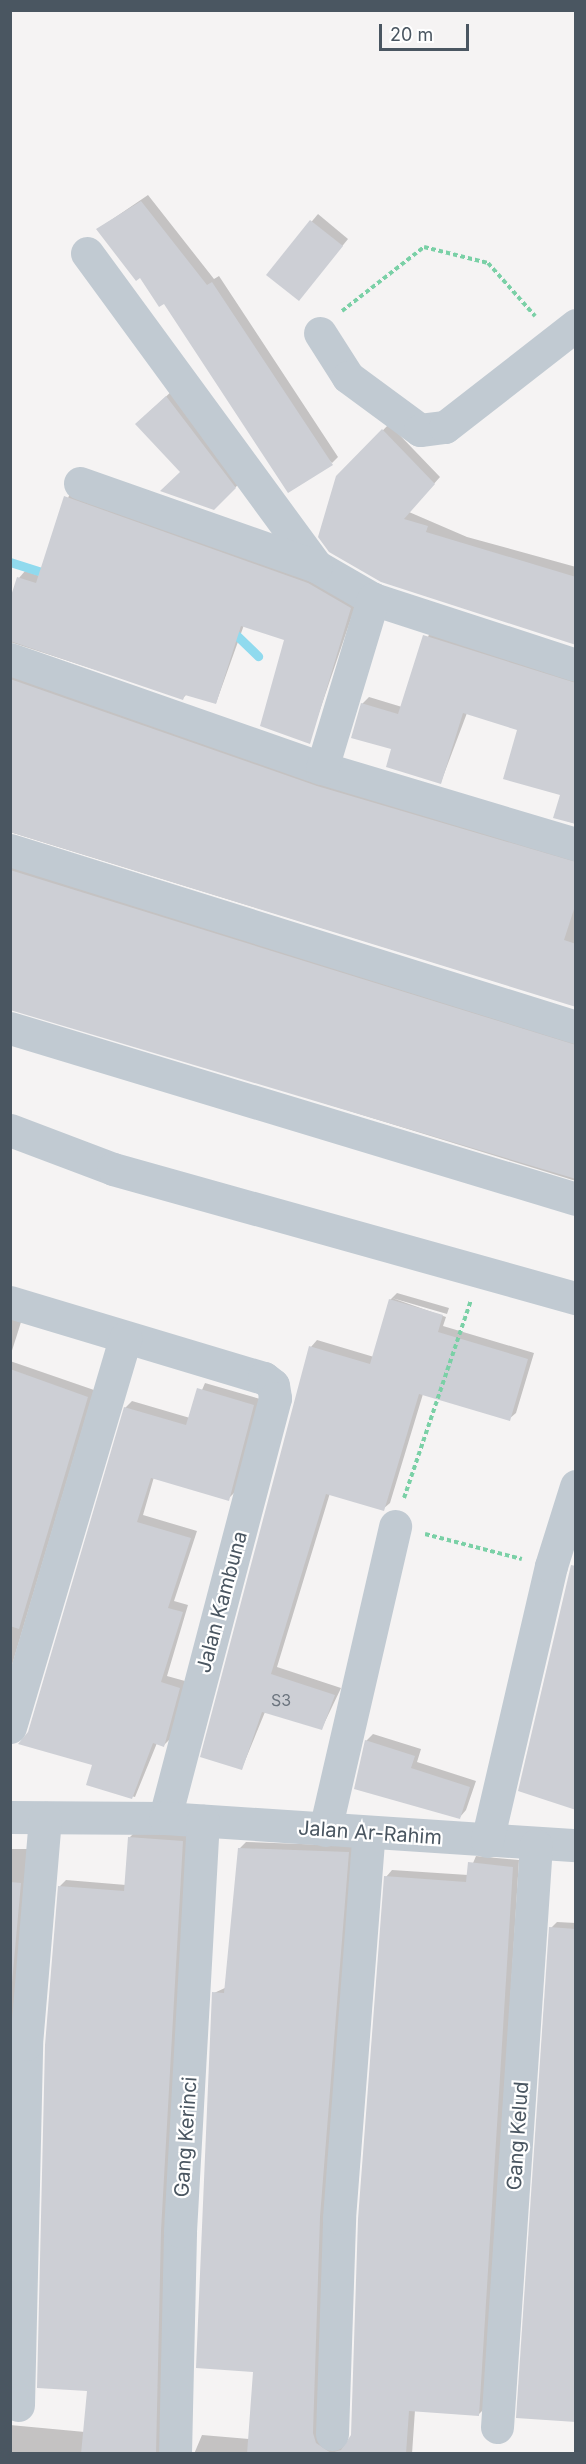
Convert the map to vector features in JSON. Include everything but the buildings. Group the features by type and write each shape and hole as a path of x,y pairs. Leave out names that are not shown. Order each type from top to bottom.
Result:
{"street":[{"path":"87,252 316,566"},
{"path":"320,333 348,376 420,430 445,427 566,332"},
{"path":"80,483 316,566 373,599 576,665"},
{"path":"322,768 373,599"},
{"path":"10,659 322,768 576,844"},
{"path":"10,850 576,1027"},
{"path":"10,1028 576,1199"},
{"path":"10,1130 113,1170 576,1298"},
{"path":"10,1302 125,1338 10,1727"},
{"name":"Jalan Kambuna","path":"125,1338 264,1378 273,1385 275,1398 165,1818"},
{"path":"487,1841 551,1566 576,1486"},
{"path":"325,1830 395,1526"},
{"name":"Jalan Ar-Rahim","path":"10,1817 165,1818 536,1845 576,1845"},
{"path":"18,2405 26,2044 45,1818"},
{"name":"Gang Kerinci","path":"175,2454 180,2231 203,1821"},
{"path":"332,2434 339,2218 369,1832"},
{"name":"Gang Kelud","path":"497,2427 536,1845"}],"path":[{"path":"320,333 360,292 423,247 488,263 566,332"},
{"path":"480,1271 395,1526 551,1566"}],"waterway":[{"path":"10,562 51,575"},
{"path":"228,627 258,656"}]}
